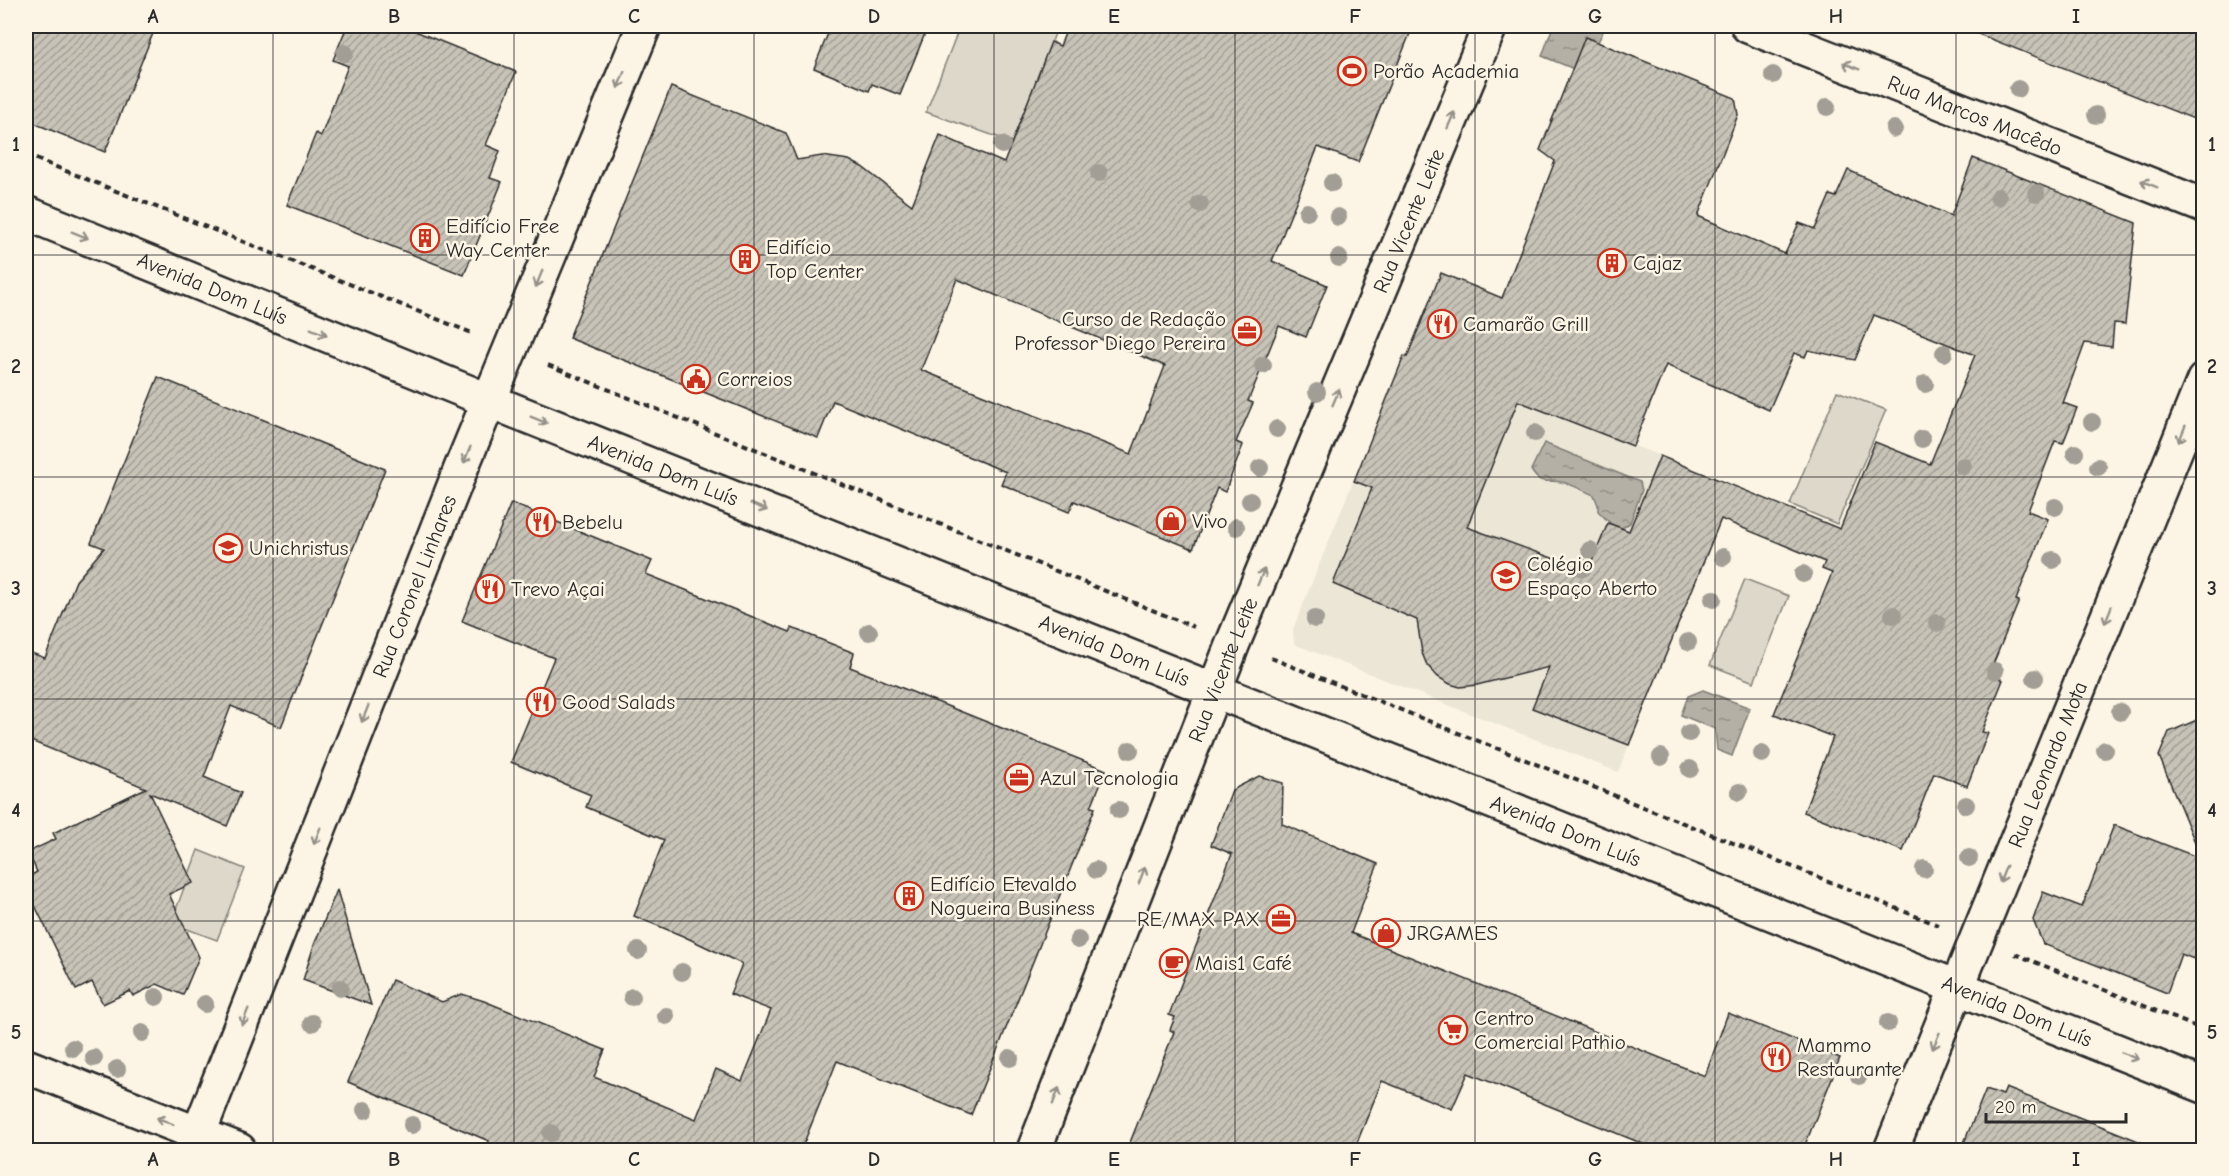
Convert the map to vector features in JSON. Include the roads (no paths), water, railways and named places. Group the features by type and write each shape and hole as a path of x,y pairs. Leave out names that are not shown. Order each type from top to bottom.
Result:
{"street":[{"name":"Rua Coronel Linhares","path":"196,1142 462,466 644,26"},
{"name":"Rua Vicente Leite","path":"1034,1150 1215,689 1490,26"},
{"name":"Rua Marcos Macêdo","path":"1748,26 2204,206"},
{"name":"Avenida Dom Luís","path":"26,213 490,401 2204,1086"},
{"name":"Rua Leonardo Mota","path":"1891,1150 2204,380"},
{"path":"26,1066 196,1142 239,1150"}],"water":[{"path":"1553,26 1605,27 1584,73 1542,56"},
{"path":"1544,443 1640,482 1642,490 1630,523 1622,528 1612,525 1598,511 1594,495 1565,483 1538,479 1531,470"},
{"path":"1703,690 1750,708 1732,756 1717,750 1715,729 1681,715 1688,696"}],"place":[{"name":"Porão Academia","path":"1352,71"},
{"name":"Edifício Free Way Center","path":"425,238"},
{"name":"Edifício Top Center","path":"745,259"},
{"name":"Cajaz","path":"1612,263"},
{"name":"Camarão Grill","path":"1442,324"},
{"name":"Curso de Redação Professor Diego Pereira","path":"1247,331"},
{"name":"Correios","path":"696,379"},
{"name":"Vivo","path":"1171,521"},
{"name":"Bebelu","path":"541,522"},
{"name":"Unichristus","path":"228,548"},
{"name":"Colégio Espaço Aberto","path":"1506,576"},
{"name":"Trevo Açai","path":"490,589"},
{"name":"Good Salads","path":"541,702"},
{"name":"Azul Tecnologia","path":"1019,778"},
{"name":"Edifício Etevaldo Nogueira Business","path":"909,896"},
{"name":"RE/MAX PAX","path":"1281,919"},
{"name":"JRGAMES","path":"1386,933"},
{"name":"Mais1 Café","path":"1174,963"},
{"name":"Centro Comercial Pathio","path":"1453,1030"},
{"name":"Mammo Restaurante","path":"1776,1057"}]}
